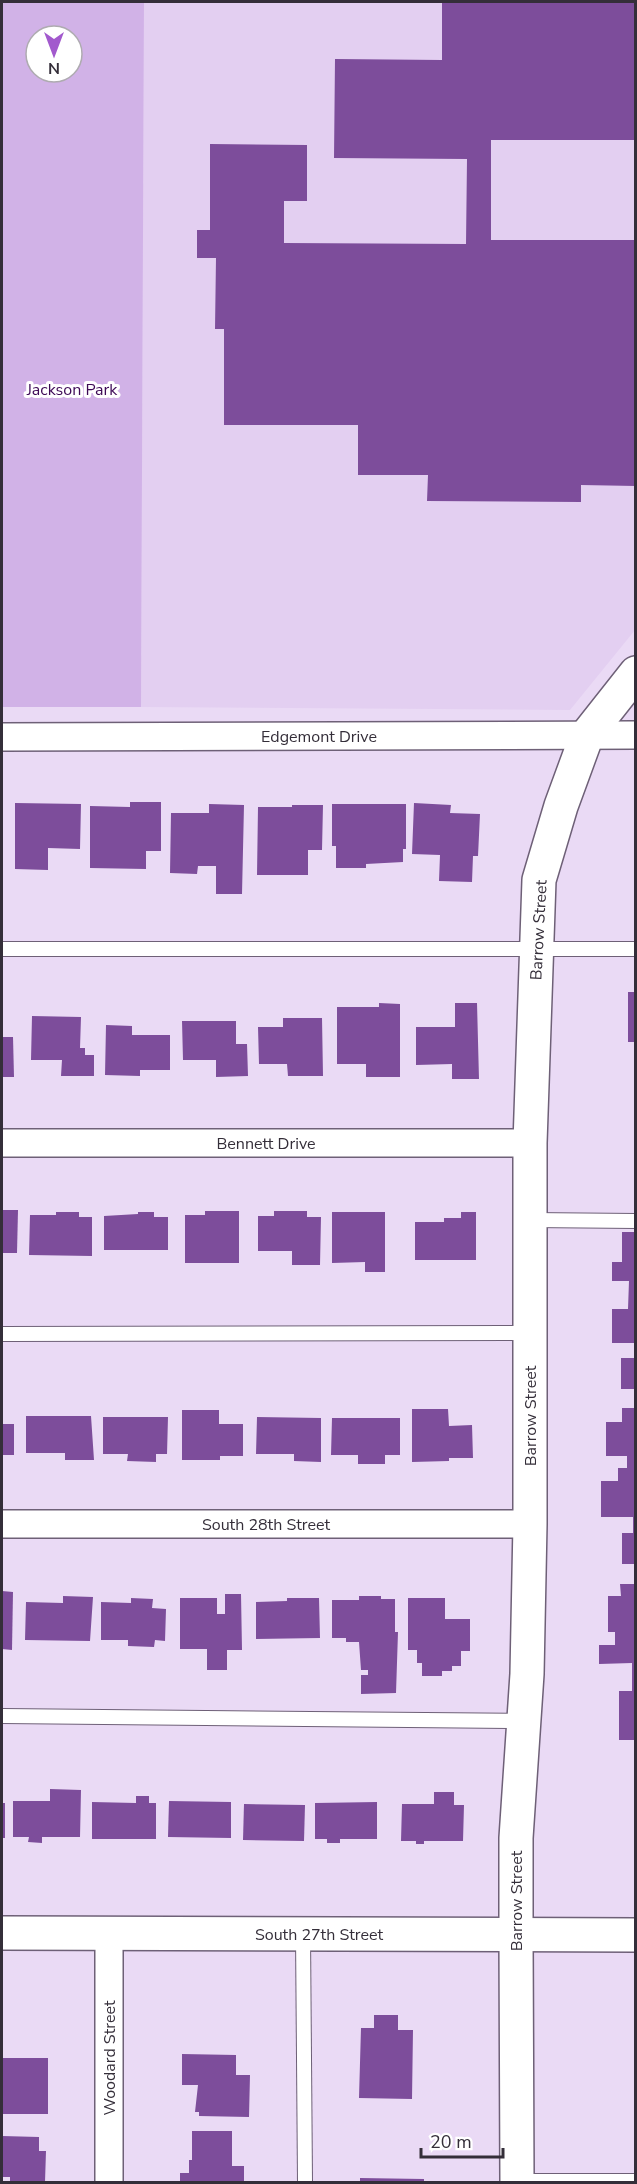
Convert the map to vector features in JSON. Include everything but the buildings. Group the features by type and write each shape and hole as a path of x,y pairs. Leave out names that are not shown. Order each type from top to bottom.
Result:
{"street":[{"name":"Barrow Street","path":"517,2182 516,1838 526,1674 530,1524 530,1143 539,880 561,806 587,735 636,673"},
{"name":"Edgemont Drive","path":"2,737 636,735"},
{"name":"Bennett Drive","path":"2,1143 530,1143"},
{"name":"South 28th Street","path":"2,1524 530,1524"},
{"name":"South 27th Street","path":"2,1933 636,1935"},
{"name":"Woodard Street","path":"109,1933 109,2182"}],"lane":[{"path":"2,949 636,949"},
{"path":"530,1220 636,1221"},
{"path":"2,1334 530,1333"},
{"path":"2,1716 523,1721"},
{"path":"303,1934 305,2182"},
{"path":"517,2182 636,2181"}],"shaded area":[{"path":"144,2 635,2 635,630 570,710 141,707"}],"green space":[{"name":"Jackson Park","path":"2,2 144,2 141,707 2,707"}]}
